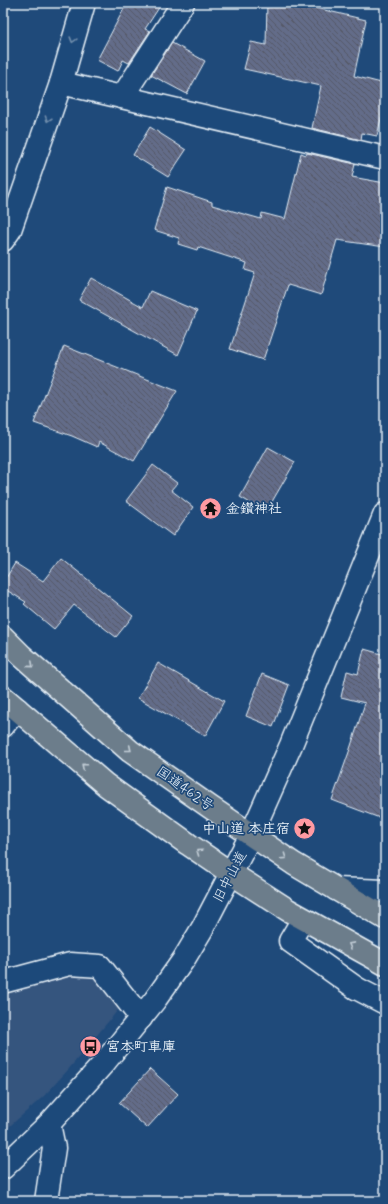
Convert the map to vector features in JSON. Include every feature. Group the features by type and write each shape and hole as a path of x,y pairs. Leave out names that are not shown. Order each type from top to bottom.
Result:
{"highway":[{"name":"国道462号","path":"3,637 22,656 130,751 294,864 385,918"},
{"path":"10,703 106,785 232,874 303,919 385,964"}],"street":[{"path":"3,240 10,230 60,83 84,3"},
{"path":"122,97 183,3"},
{"path":"60,83 385,158"},
{"name":"旧中山道","path":"3,1168 49,1124 104,1063 155,1000 184,959 202,929 251,835 294,738 385,514"},
{"path":"3,726 10,703"},
{"path":"336,889 385,890"},
{"path":"303,919 290,941 356,988 385,1002"},
{"path":"3,982 70,964 100,966 141,1018"},
{"path":"46,1201 54,1148 49,1124"}],"shaded area":[{"path":"84,973 93,976 123,1004 68,1070 44,1096 3,1132 3,982"}],"building":[{"path":"127,3 162,3 145,29 150,31 129,63 123,60 118,71 97,60"},
{"path":"267,3 312,4 312,7 366,20 354,76 385,84 385,101 377,136 362,133 361,140 312,128 321,86 244,69 251,42 266,45"},
{"path":"172,43 205,61 187,94 151,75"},
{"path":"150,127 186,150 168,177 133,155"},
{"path":"301,153 355,164 352,177 385,183 385,247 337,240 321,295 288,285 263,360 230,349 255,273 245,270 247,263 198,247 197,250 178,244 179,238 154,230 167,187 212,202 212,205 261,219 262,213 285,219"},
{"path":"91,278 143,307 150,291 197,311 178,355 79,300"},
{"path":"64,346 177,391 134,461 99,442 97,447 72,436 34,423"},
{"path":"268,447 295,462 266,512 240,497"},
{"path":"153,465 177,483 171,490 193,507 173,536 126,501"},
{"path":"61,558 133,616 116,637 74,605 54,629 24,604 26,602 3,588 3,583 15,563 43,581"},
{"path":"364,649 385,655 385,820 332,800 365,703 341,697 347,671 358,674"},
{"path":"158,663 224,701 205,736 138,698"},
{"path":"262,674 289,685 273,727 246,716"},
{"path":"150,1069 178,1094 147,1128 119,1103"}],"place":[{"name":"金鑚神社","path":"211,509"},
{"name":"中山道 本庄宿","path":"305,829"},
{"name":"宮本町車庫","path":"90,1047"}]}
